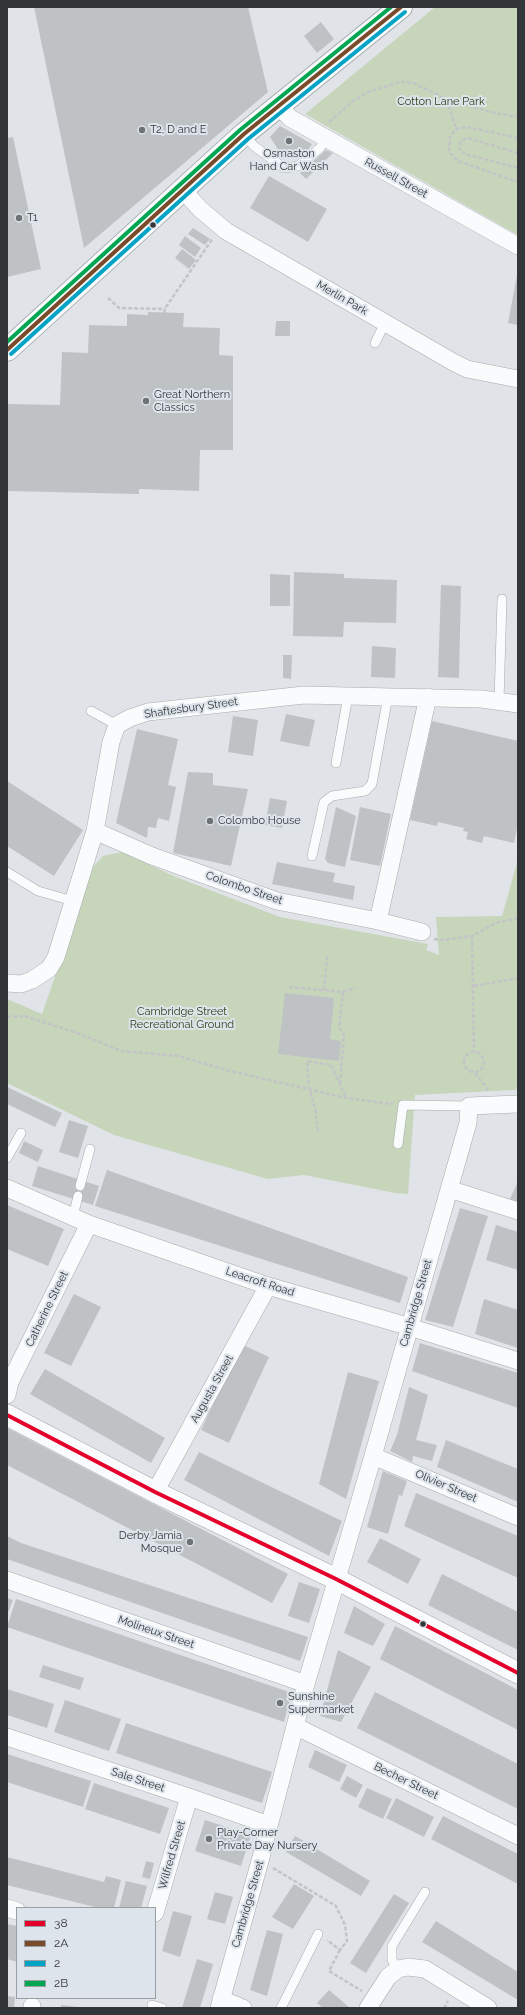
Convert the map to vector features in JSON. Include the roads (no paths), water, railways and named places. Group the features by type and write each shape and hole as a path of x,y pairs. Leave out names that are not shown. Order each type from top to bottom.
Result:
{"main road":[{"path":"7,350 244,134 401,7"}],"street":[{"name":"Russell Street","path":"278,105 290,118 518,246"},
{"name":"Merlin Park","path":"182,189 200,209 221,227 453,362 467,369 518,379"},
{"name":"Shaftesbury Street","path":"117,726 130,718 148,712 304,695 428,697 499,701 518,704"},
{"path":"378,921 428,697"},
{"path":"7,983 20,984 32,980 49,969 56,957 95,831 111,742 117,726"},
{"name":"Colombo Street","path":"95,831 152,856 277,901 378,921 422,932"},
{"path":"469,1106 518,1104"},
{"name":"Cambridge Street","path":"220,2004 260,1861 306,1684 468,1123 469,1106"},
{"name":"Leacroft Road","path":"7,1188 89,1224 268,1286 409,1327 518,1361"},
{"path":"449,1189 518,1211"},
{"name":"Catherine Street","path":"7,1395 10,1382 89,1224"},
{"name":"Augusta Street","path":"155,1492 268,1286"},
{"path":"7,1415 155,1492 336,1579 518,1673"},
{"name":"Olivier Street","path":"373,1456 518,1517"},
{"name":"Molineux Street","path":"7,1580 306,1684"},
{"name":"Becher Street","path":"295,1726 518,1836"},
{"name":"Sale Street","path":"7,1737 269,1825"},
{"name":"Wilfred Street","path":"156,1910 189,1797"},
{"path":"371,2003 388,1977 398,1969 408,1967 425,1969 488,2008"},
{"path":"220,2004 243,2008"}],"lane":[{"path":"244,134 254,146 284,168 298,166 320,148 322,136"},
{"path":"375,343 385,323"},
{"path":"499,701 502,599"},
{"path":"336,763 348,696"},
{"path":"312,856 324,802 332,796 365,791 372,784 388,696"},
{"path":"91,711 117,726"},
{"path":"7,872 38,891 73,902"},
{"path":"398,1144 403,1105 469,1106"},
{"path":"7,1158 21,1132"},
{"path":"80,1186 90,1149"},
{"path":"73,1217 78,1196"},
{"path":"398,1969 392,1960 392,1946 425,1892"},
{"path":"280,2008 318,1934"},
{"path":"152,2005 162,2008"}],"place":[{"name":"T2, D and E","path":"142,130"},
{"name":"Osmaston Hand Car Wash","path":"289,141"},
{"name":"T1","path":"19,218"},
{"name":"Great Northern Classics","path":"146,401"},
{"name":"Colombo House","path":"210,821"},
{"name":"Derby Jamia Mosque","path":"190,1542"},
{"name":"Sunshine Supermarket","path":"280,1703"},
{"name":"Play-Corner Private Day Nursery","path":"209,1839"}],"park label":[{"name":"Cotton Lane Park","path":"441,102"},
{"name":"Cambridge Street Recreational Ground","path":"182,1018"}]}
